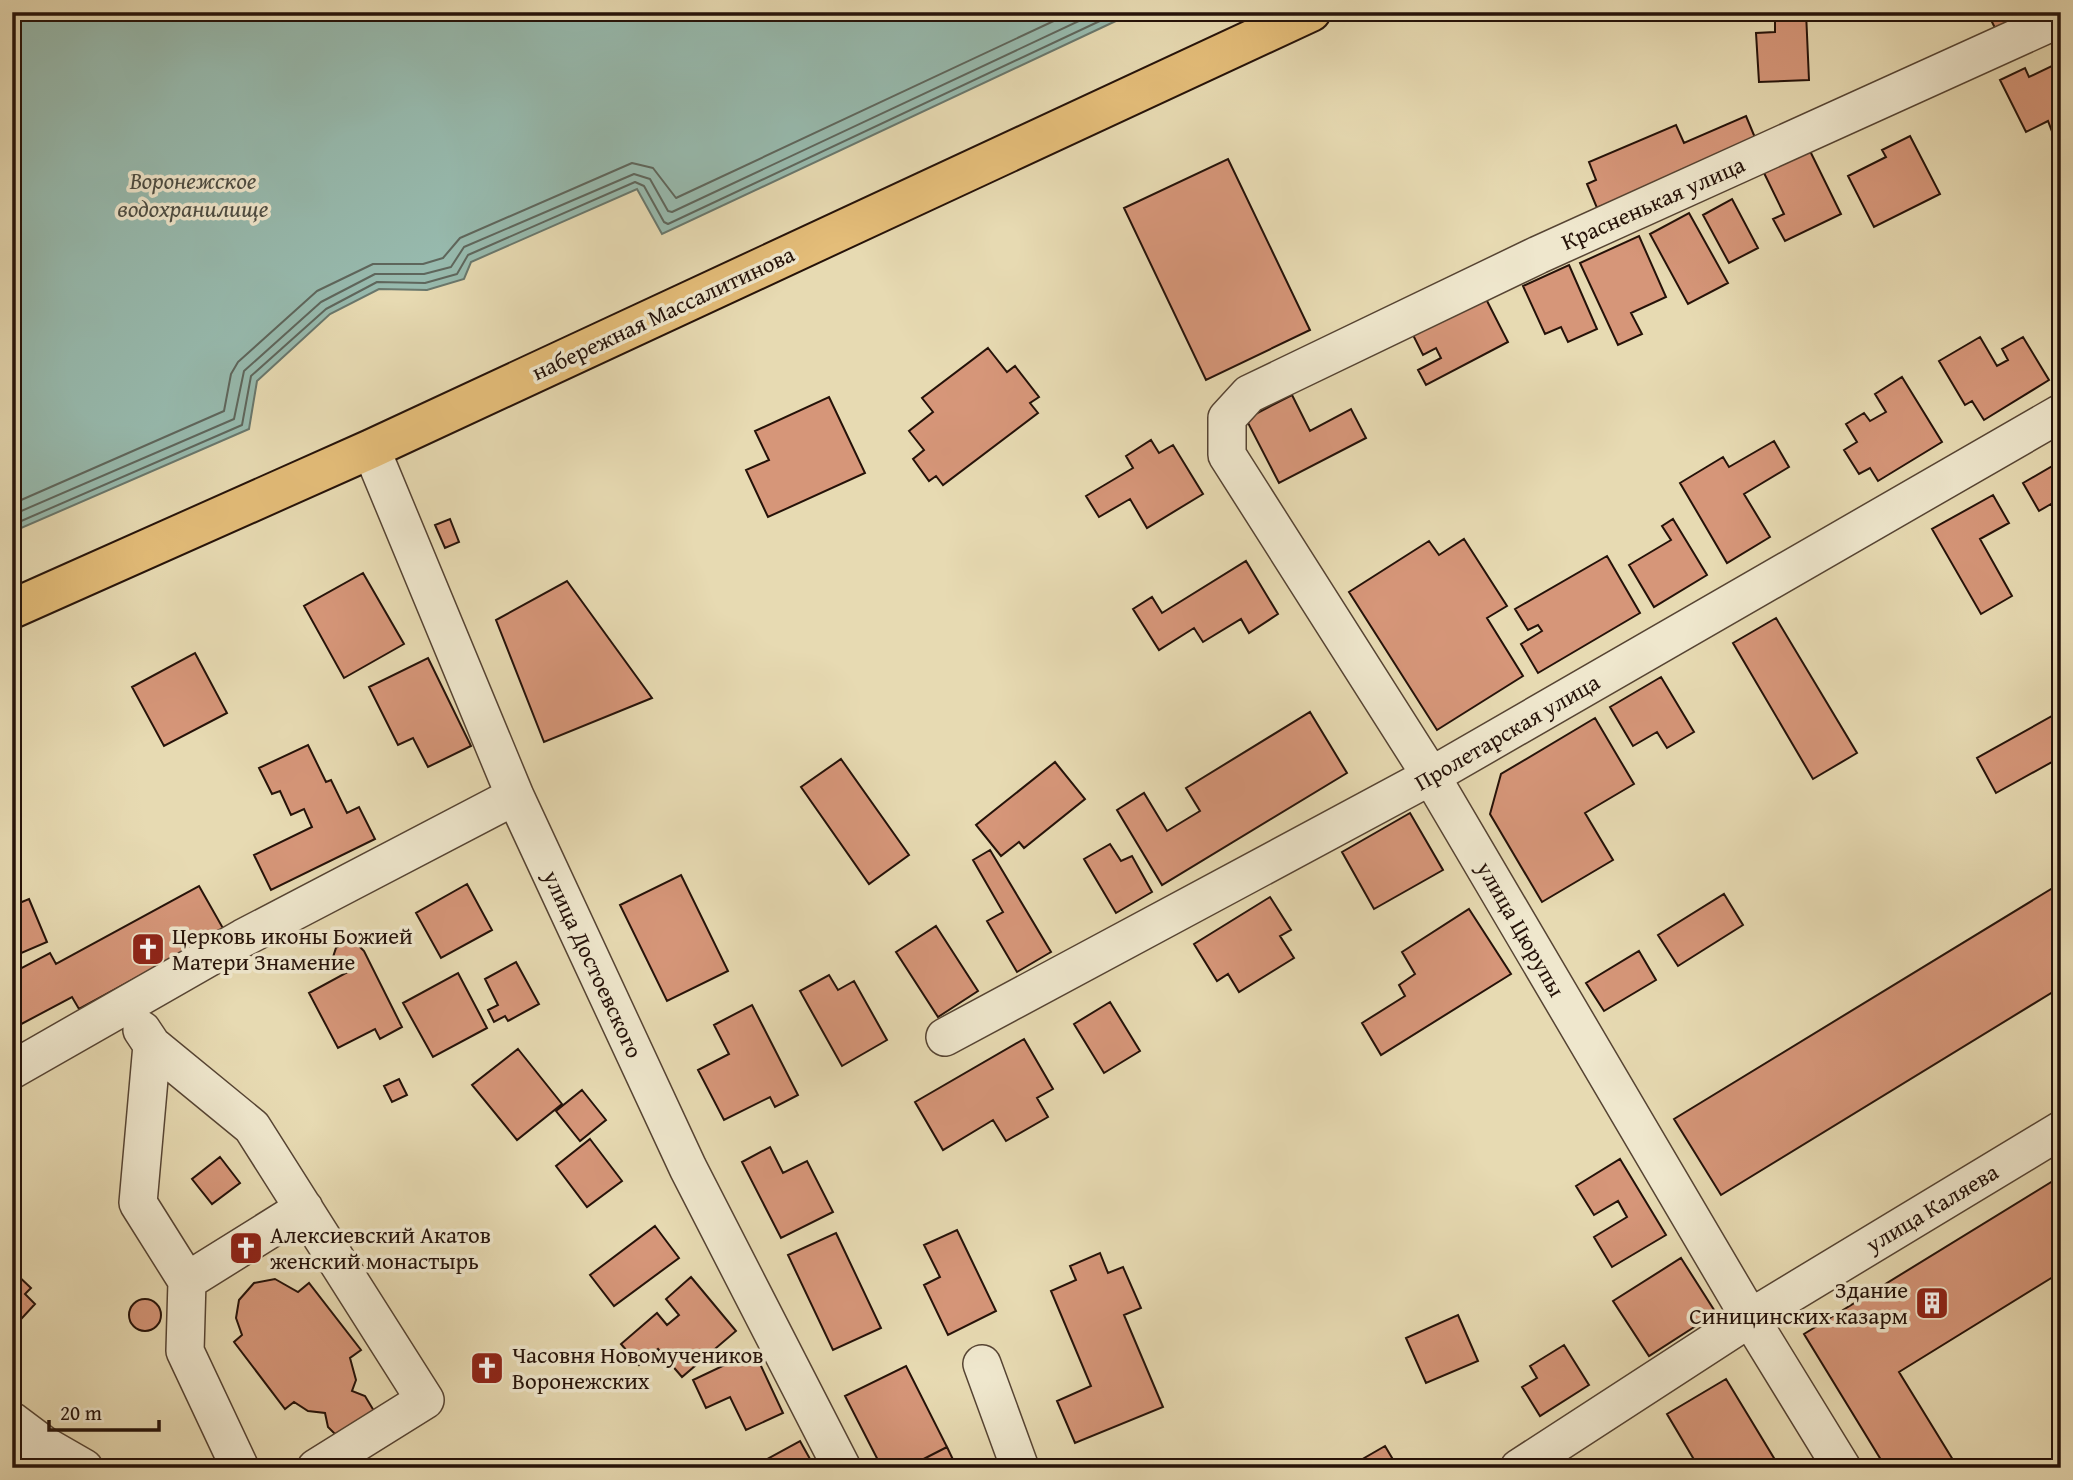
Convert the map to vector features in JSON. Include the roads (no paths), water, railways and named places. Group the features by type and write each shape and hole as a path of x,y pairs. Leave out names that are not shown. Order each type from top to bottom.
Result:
{"main road":[{"name":"набережная Массалитинова","path":"12,610 371,449 1311,12"}],"street":[{"name":"Красненькая улица","path":"1249,394 1538,255 2061,18"},
{"name":"улица Цюрупы","path":"1249,394 1227,418 1227,455 1431,776 1749,1318 1842,1468"},
{"name":"Пролетарская улица","path":"945,1037 1431,776 2061,413"},
{"name":"улица Достоевского","path":"371,449 515,796 688,1168 842,1468"},
{"path":"12,1070 243,938 515,796"},
{"path":"127,1004 152,1045 252,1126 425,1400 316,1468"},
{"path":"152,1045 138,1203 187,1282 185,1351 240,1468"},
{"path":"147,1115 169,1091 205,1090"},
{"name":"улица Каляева","path":"1519,1468 1749,1318 2061,1130"},
{"path":"187,1282 304,1208"},
{"path":"982,1364 1020,1468"},
{"path":"12,1421 44,1445 84,1468"},
{"path":"12,1463 44,1445"}],"water":[{"name":"Воронежское водохранилище","path":"12,12 1135,12 662,234 637,189 471,262 464,279 427,290 379,289 330,314 257,381 249,429 12,532"}],"place":[{"name":"Церковь иконы Божией Матери Знамение","path":"148,949"},
{"name":"Алексиевский Акатов женский монастырь","path":"246,1248"},
{"name":"Здание Синицинских казарм","path":"1932,1303"},
{"name":"Часовня Новомучеников Воронежских","path":"487,1368"}]}
